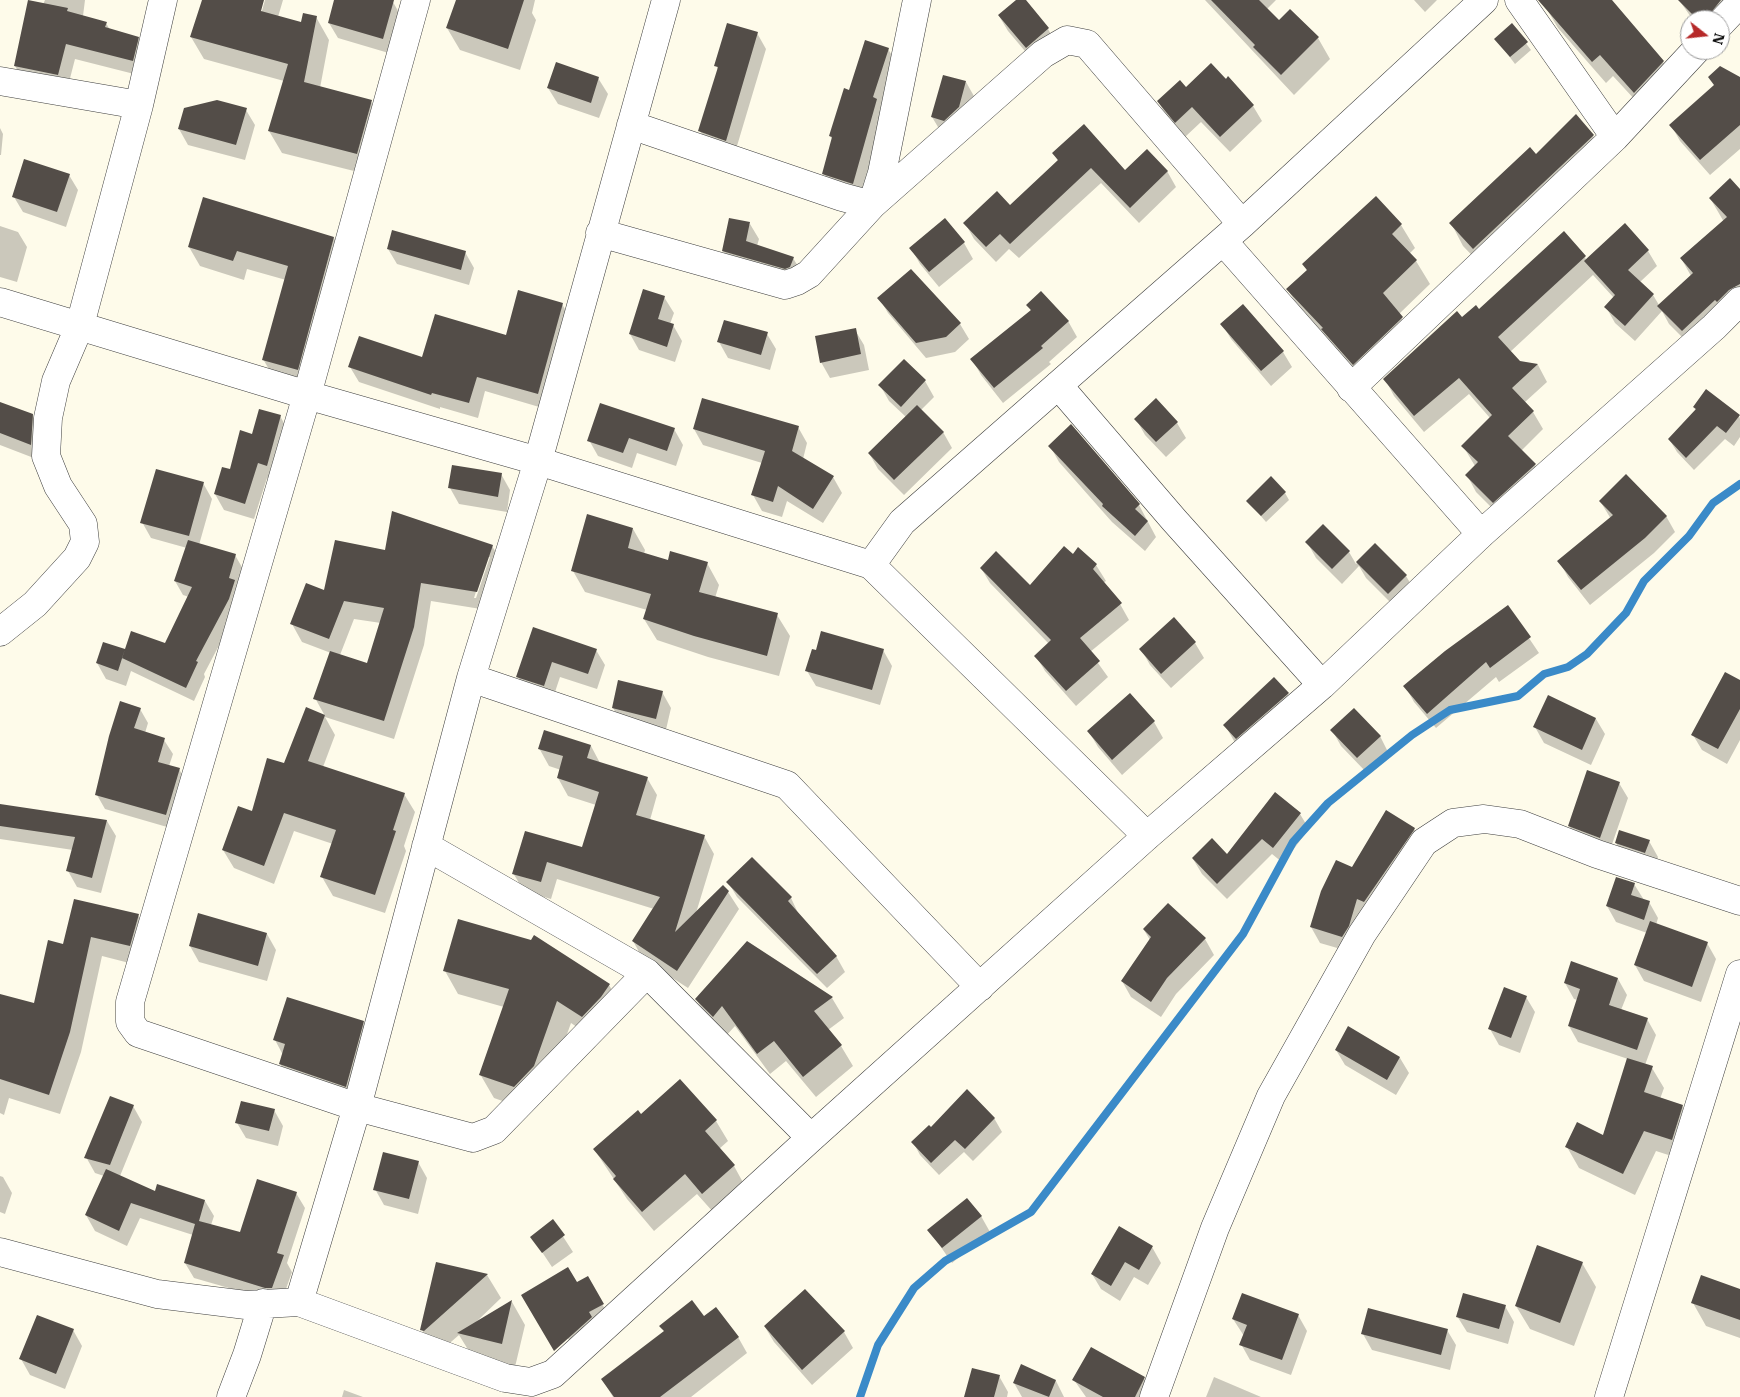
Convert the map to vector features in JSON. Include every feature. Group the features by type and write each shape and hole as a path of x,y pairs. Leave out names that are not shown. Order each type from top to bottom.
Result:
{"street":[{"path":"0,632 35,604 77,558 85,542 83,524 58,486 46,456 48,418 56,381 80,325 139,105 163,0"},
{"path":"416,0 306,395 130,1002 130,1022 138,1034 357,1107 473,1138 494,1130 647,973"},
{"path":"299,1302 357,1107 471,678 538,462 666,0"},
{"path":"872,204 882,172 917,0"},
{"path":"871,565 902,522 1233,233 1484,0"},
{"path":"1519,0 1615,137"},
{"path":"1730,14 1740,3"},
{"path":"600,233 785,286 809,274 872,204 1043,54 1067,40 1087,44 1352,388 1481,534"},
{"path":"1352,388 1615,137 1687,60"},
{"path":"0,81 139,105"},
{"path":"631,125 842,197 872,204"},
{"path":"0,1252 157,1294 246,1305 263,1302 299,1302 505,1378 531,1382 553,1374 1146,836 1322,685 1481,534 1714,328 1740,301"},
{"path":"0,302 306,395 538,462 871,565 1146,836"},
{"path":"1058,385 1174,520 1322,685"},
{"path":"471,678 787,785 980,987"},
{"path":"1154,1397 1215,1228 1271,1096 1362,934 1424,842 1453,823 1484,819 1520,824 1597,854 1740,900"},
{"path":"426,846 647,973 811,1138"},
{"path":"1610,1397 1740,974"},
{"path":"231,1397 247,1356 263,1302"}],"building":[{"path":"28,0 68,8 67,11 107,22 105,27 139,37 133,61 66,44 58,75 14,66"},
{"path":"202,0 264,0 261,11 301,22 303,13 317,16 304,82 372,100 357,154 268,131 288,64 190,37"},
{"path":"334,0 394,0 383,39 328,23"},
{"path":"456,0 524,0 508,49 446,28"},
{"path":"1016,0 1026,0 1049,28 1026,48 998,15"},
{"path":"1211,0 1259,0 1279,20 1290,9 1319,37 1281,75"},
{"path":"1538,0 1612,0 1664,61 1634,93 1600,55 1592,62"},
{"path":"1678,0 1721,0 1713,10 1688,10"},
{"path":"727,23 758,32 726,141 698,131 718,67 714,66"},
{"path":"1512,23 1528,42 1510,57 1494,39"},
{"path":"865,40 889,48 873,97 877,99 853,184 822,174 832,137 829,136 844,88 849,90"},
{"path":"556,62 599,77 591,103 547,88"},
{"path":"1211,63 1226,79 1228,76 1254,105 1220,137 1192,107 1175,123 1157,101 1180,80 1186,87"},
{"path":"1720,66 1740,77 1740,125 1700,160 1669,125 1714,85 1708,77"},
{"path":"943,75 966,81 959,107 944,121 931,117"},
{"path":"217,100 247,108 236,145 178,129 184,108"},
{"path":"1576,114 1594,135 1473,249 1449,223 1530,147 1536,154"},
{"path":"1084,124 1125,170 1147,149 1168,171 1130,208 1091,168 1010,244 1000,234 986,247 963,223 997,191 1010,205 1058,160 1052,153"},
{"path":"24,159 70,174 57,212 12,197"},
{"path":"1730,178 1740,189 1740,284 1729,290 1717,302 1715,300 1682,331 1657,306 1693,273 1680,258 1727,217 1709,198"},
{"path":"1376,196 1402,224 1392,234 1417,260 1383,293 1403,317 1353,365 1321,329 1323,328 1286,289 1307,270 1302,264"},
{"path":"203,197 334,237 298,370 262,360 288,266 237,251 233,261 188,247"},
{"path":"729,218 750,222 746,241 794,257 790,267 785,269 722,251"},
{"path":"945,218 965,242 929,272 909,248"},
{"path":"1625,223 1649,250 1628,270 1654,294 1625,326 1604,307 1615,295 1584,261"},
{"path":"392,230 466,251 461,270 387,249"},
{"path":"1564,231 1586,256 1498,337 1520,361 1538,364 1512,388 1534,411 1508,436 1536,464 1493,503 1465,475 1478,462 1461,446 1492,415 1459,378 1414,416 1383,379 1457,311 1462,317 1476,305 1479,309"},
{"path":"911,269 961,323 946,337 916,343 877,298"},
{"path":"643,289 665,296 658,319 674,324 667,347 629,334"},
{"path":"518,290 563,303 538,394 477,377 469,403 432,393 431,395 348,367 359,336 422,357 435,314 506,335"},
{"path":"1041,291 1069,321 1041,346 1043,348 994,388 970,359 1031,310 1026,305"},
{"path":"1243,304 1284,351 1261,371 1220,324"},
{"path":"724,320 768,332 761,355 717,342"},
{"path":"856,328 861,354 820,363 815,336"},
{"path":"904,359 926,380 901,407 878,385"},
{"path":"1706,389 1740,415 1726,433 1717,426 1686,458 1668,439 1696,409 1693,407"},
{"path":"702,398 799,426 792,451 834,476 813,509 778,486 773,502 751,495 765,451 693,429"},
{"path":"1156,398 1178,422 1156,442 1134,419"},
{"path":"0,402 33,414 31,445 0,433"},
{"path":"600,403 675,428 667,451 629,438 623,453 587,441"},
{"path":"917,405 944,432 894,480 868,453"},
{"path":"259,409 281,415 267,466 258,463 245,504 214,494 222,467 230,469 240,430 252,434"},
{"path":"1071,424 1140,504 1135,509 1148,521 1135,536 1102,506 1103,504 1048,446"},
{"path":"452,465 502,473 498,497 448,488"},
{"path":"156,469 204,482 189,536 140,523"},
{"path":"1626,474 1667,516 1645,538 1581,590 1557,561 1613,515 1599,501"},
{"path":"1271,476 1286,492 1261,516 1246,501"},
{"path":"392,511 493,545 477,592 421,583 414,627 384,721 313,699 330,651 367,663 384,608 344,601 329,639 290,624 306,583 324,590 335,540 385,550"},
{"path":"587,514 633,528 628,548 668,560 670,551 708,562 699,592 778,613 767,656 694,636 643,619 651,594 571,571"},
{"path":"1323,524 1350,551 1332,569 1305,542"},
{"path":"188,540 236,554 229,578 235,580 229,599 196,661 198,662 186,688 122,658 131,631 165,643 192,587 174,581"},
{"path":"1375,543 1407,575 1388,594 1356,562"},
{"path":"1064,546 1073,554 1078,547 1097,564 1093,569 1122,603 1080,638 1100,661 1066,691 1034,656 1051,640 980,568 996,551 1030,585"},
{"path":"1508,605 1531,637 1490,668 1486,662 1427,714 1403,686 1445,651"},
{"path":"1174,617 1196,642 1161,674 1139,649"},
{"path":"533,627 597,649 588,674 552,662 544,686 516,677"},
{"path":"821,631 884,649 872,690 805,671 812,649 816,650"},
{"path":"103,642 125,649 118,671 96,663"},
{"path":"1725,672 1740,680 1740,709 1718,749 1691,735"},
{"path":"1274,677 1289,693 1236,739 1223,725"},
{"path":"618,680 663,691 656,719 612,708"},
{"path":"1130,693 1155,721 1112,760 1087,731"},
{"path":"1548,695 1596,718 1582,750 1533,727"},
{"path":"120,701 141,708 134,728 165,738 158,762 180,768 166,815 95,795 109,736"},
{"path":"306,707 325,715 308,761 405,793 393,830 396,831 375,895 320,877 336,830 284,813 264,866 222,850 238,806 252,811 267,758 284,763"},
{"path":"1354,708 1381,736 1357,758 1330,730"},
{"path":"544,730 591,745 587,758 648,777 636,815 705,835 675,932 723,885 729,891 677,971 632,941 660,897 547,862 541,882 512,874 525,831 582,847 599,792 557,778 563,756 538,749"},
{"path":"1587,770 1620,782 1600,838 1568,826"},
{"path":"1275,792 1301,813 1273,848 1262,839 1217,884 1192,858 1212,838 1227,854"},
{"path":"0,804 107,820 92,878 66,871 75,837 0,826"},
{"path":"1386,810 1415,828 1414,830 1364,902 1357,899 1349,926 1342,937 1310,927 1321,891 1336,860 1352,867"},
{"path":"1619,830 1650,840 1645,853 1615,843"},
{"path":"752,857 792,897 788,901 837,956 817,974 726,882"},
{"path":"1616,877 1635,883 1631,895 1650,901 1644,920 1606,906"},
{"path":"74,899 139,914 130,946 91,937 70,1032 49,1095 0,1079 0,994 34,1003 48,940 63,944"},
{"path":"1168,903 1206,938 1167,978 1151,1002 1121,981 1151,937 1143,929"},
{"path":"198,913 267,933 258,966 189,946"},
{"path":"458,919 531,940 534,935 610,984 601,997 582,1017 557,1001 534,1066 514,1087 479,1075 509,989 443,971"},
{"path":"1650,921 1708,942 1692,987 1634,965"},
{"path":"747,941 833,997 814,1011 842,1045 803,1077 774,1041 757,1054 722,1006 713,1017 695,999"},
{"path":"1571,961 1618,978 1609,1005 1648,1018 1637,1050 1568,1026 1580,989 1564,983"},
{"path":"1504,987 1527,996 1511,1038 1488,1029"},
{"path":"287,997 364,1021 346,1087 279,1064 285,1044 273,1040"},
{"path":"1348,1026 1400,1057 1387,1080 1335,1050"},
{"path":"1627,1058 1653,1066 1644,1092 1683,1105 1672,1140 1644,1131 1623,1174 1565,1147 1577,1122 1603,1135"},
{"path":"680,1079 717,1120 705,1131 735,1165 702,1194 685,1174 642,1212 613,1179 616,1176 593,1149 638,1110 641,1114"},
{"path":"967,1089 995,1118 965,1149 955,1140 931,1163 911,1142 929,1125 931,1127"},
{"path":"110,1096 134,1105 110,1165 84,1158"},
{"path":"241,1101 275,1109 269,1131 235,1123"},
{"path":"383,1152 419,1161 409,1199 373,1190"},
{"path":"106,1169 155,1191 157,1184 205,1200 199,1221 240,1232 257,1179 297,1192 277,1253 284,1255 272,1288 265,1288 184,1263 195,1224 131,1203 119,1231 85,1215"},
{"path":"967,1198 982,1216 942,1248 927,1230"},
{"path":"553,1219 565,1235 542,1253 530,1237"},
{"path":"1119,1226 1153,1246 1139,1270 1125,1262 1111,1286 1091,1274"},
{"path":"1537,1245 1583,1262 1560,1323 1515,1306"},
{"path":"436,1262 488,1274 424,1331 420,1330"},
{"path":"568,1267 577,1282 588,1276 604,1304 589,1312 592,1317 554,1351 521,1295"},
{"path":"1701,1275 1740,1289 1740,1320 1691,1303"},
{"path":"805,1289 845,1331 802,1370 764,1326"},
{"path":"1242,1293 1299,1314 1282,1360 1239,1345 1247,1325 1232,1319"},
{"path":"1463,1293 1506,1305 1499,1329 1456,1317"},
{"path":"512,1300 502,1344 457,1333"},
{"path":"692,1300 704,1316 716,1307 739,1337 660,1397 614,1397 601,1379 664,1331 659,1326"},
{"path":"1368,1308 1448,1329 1441,1355 1361,1334"},
{"path":"37,1315 74,1329 56,1374 19,1359"},
{"path":"1091,1347 1145,1377 1135,1397 1103,1397 1072,1380"},
{"path":"1021,1364 1056,1380 1049,1397 1013,1383"},
{"path":"972,1368 1000,1375 994,1397 964,1397"}],"waterway":[{"path":"860,1397 878,1345 914,1288 945,1261 1031,1212 1243,934 1293,842 1328,803 1412,735 1450,710 1518,696 1544,674 1568,667 1587,654 1626,613 1644,581 1689,536 1713,503 1740,484"}]}
